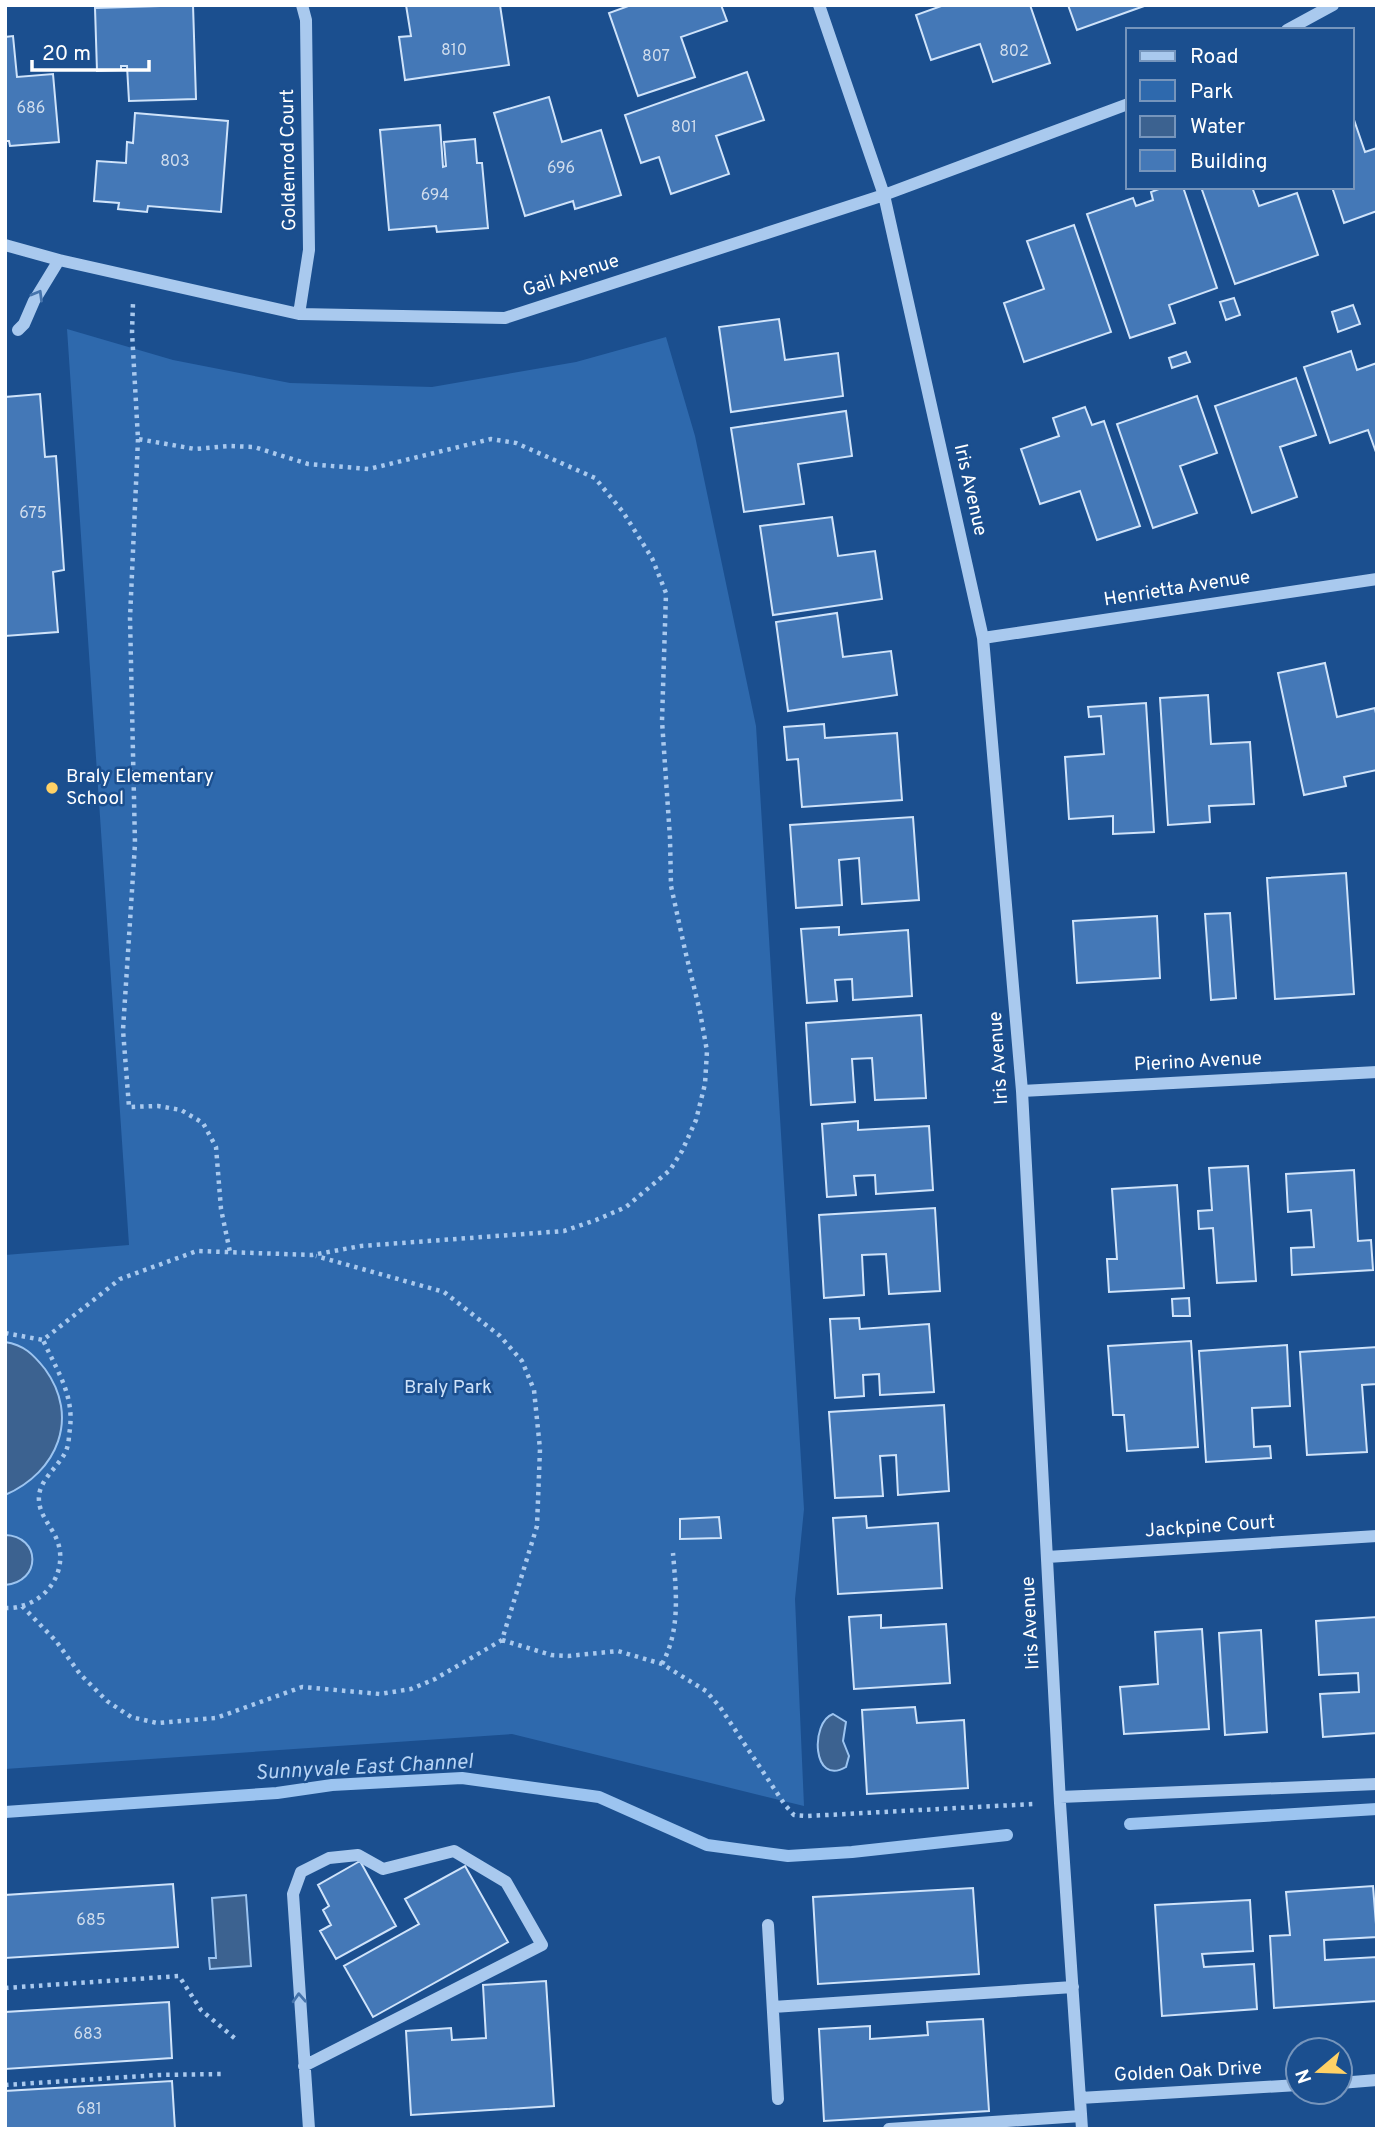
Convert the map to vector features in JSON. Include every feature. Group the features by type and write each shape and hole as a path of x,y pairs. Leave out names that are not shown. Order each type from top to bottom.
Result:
{"street":[{"name":"Goldenrod Court","path":"299,314 309,250 306,20 302,5"},
{"name":"Iris Avenue","path":"819,5 884,195 983,638 1022,1091 1060,1800 1082,2122"},
{"path":"1291,28 1334,5"},
{"name":"Gail Avenue","path":"5,246 59,261 299,314 505,318 884,195 1126,105"},
{"path":"18,330 59,261"},
{"name":"Henrietta Avenue","path":"983,638 1377,579"},
{"name":"Pierino Avenue","path":"1022,1091 1377,1072"},
{"name":"Jackpine Court","path":"1047,1557 1377,1536"},
{"path":"1060,1800 1377,1784"},
{"path":"304,2066 542,1945 506,1882 454,1851 383,1869 358,1855 329,1858 301,1872 293,1894 304,2066 309,2129"},
{"path":"768,1925 778,2099"},
{"path":"773,2007 1073,1987"},
{"path":"1354,2082 1377,2080"},
{"name":"Golden Oak Drive","path":"1080,2098 1284,2086"},
{"path":"889,2129 1082,2122"}],"path":[{"path":"134,278 132,332 138,439 130,618 135,844 123,1030 130,1107 158,1106 181,1110 203,1124 216,1147 221,1209 230,1252"},
{"path":"5,1334 43,1340 120,1279 197,1251 312,1255 361,1246 564,1231 596,1220 626,1207 670,1170 696,1119 705,1084 707,1051 701,1012 671,886 662,721 666,593 652,558 623,512 595,478 516,443 491,439 369,469 308,464 254,447 195,449 138,439"},
{"path":"22,1606 57,1641 80,1674 107,1701 131,1717 157,1723 216,1718 302,1687 380,1694 411,1689 435,1679 502,1640 537,1526 540,1450 534,1390 522,1361 500,1336 444,1292 312,1255"},
{"path":"5,1608 22,1606 37,1598 50,1587 60,1571 61,1555 57,1538 45,1520 39,1501 42,1486 67,1450 72,1421 69,1394 43,1340"},
{"path":"662,1664 671,1647 676,1626 673,1553"},
{"path":"502,1640 551,1655 618,1651 662,1664 706,1691 720,1707 794,1815 1060,1800"},
{"path":"5,1988 179,1976 201,2010 238,2041"},
{"path":"5,2085 158,2075 222,2074"}],"green space":[{"name":"Braly Park","path":"67,329 173,360 290,383 432,387 576,362 666,337 695,436 756,726 804,1509 795,1599 804,1806 512,1734 5,1769 5,1255 129,1245"}],"water":[{"path":"5,1342 28,1351 45,1369 56,1387 62,1424 50,1458 39,1472 5,1495"},
{"path":"5,1535 17,1537 25,1543 31,1550 32,1559 26,1576 5,1585"},
{"path":"833,1714 846,1722 843,1741 849,1756 846,1767 835,1771 826,1768 818,1751 821,1728"},
{"path":"246,1895 251,1966 210,1969 209,1958 216,1958 212,1898"}],"building":[{"path":"193,5 196,99 129,101 127,66 121,66 121,70 97,71 95,8"},
{"path":"406,5 500,5 509,65 405,80 399,37 411,36"},
{"path":"631,5 721,5 727,21 681,37 695,77 638,96 609,13"},
{"path":"944,5 1030,5 1050,63 993,82 980,44 931,60 916,15"},
{"path":"1068,5 1147,5 1077,30"},
{"path":"13,36 17,77 53,74 59,142 10,146 9,141 5,141 5,37"},
{"path":"747,72 764,120 716,136 729,174 671,194 659,157 641,163 625,115"},
{"path":"549,97 562,142 601,130 621,195 575,209 573,201 525,216 494,113"},
{"path":"135,113 228,121 221,212 148,206 147,212 118,209 119,203 94,201 97,161 126,163 127,142 133,143"},
{"path":"1354,120 1365,152 1377,148 1377,211 1344,223 1333,189 1354,189"},
{"path":"440,125 443,167 446,166 444,142 475,139 477,163 482,163 488,228 437,232 436,226 389,230 380,130"},
{"path":"1159,189 1184,189 1217,288 1169,305 1175,323 1130,338 1087,214 1133,198 1136,206 1153,200 1151,192"},
{"path":"1202,189 1253,189 1259,206 1297,193 1318,255 1235,284"},
{"path":"1074,225 1111,332 1024,362 1004,303 1044,289 1027,241"},
{"path":"1234,298 1240,315 1226,320 1220,302"},
{"path":"1353,305 1360,324 1338,332 1332,312"},
{"path":"779,319 785,360 838,353 843,396 731,412 719,327"},
{"path":"1351,351 1357,370 1377,363 1377,455 1368,430 1330,443 1304,367"},
{"path":"1186,352 1190,362 1172,368 1169,358"},
{"path":"1296,378 1316,435 1280,447 1297,497 1252,513 1215,406"},
{"path":"40,394 45,457 56,456 64,570 53,572 58,632 5,636 5,397"},
{"path":"1197,396 1217,453 1180,466 1197,513 1153,528 1117,424"},
{"path":"1085,407 1092,425 1104,421 1140,526 1097,540 1080,491 1040,504 1021,449 1059,436 1053,418"},
{"path":"846,411 852,456 798,464 804,504 744,512 731,428"},
{"path":"832,517 838,556 875,551 882,599 773,615 760,526"},
{"path":"837,613 843,657 891,651 897,695 788,711 776,622"},
{"path":"1325,663 1337,717 1375,708 1377,770 1344,777 1346,786 1304,795 1278,673"},
{"path":"1208,695 1211,744 1250,742 1254,804 1209,806 1210,822 1168,825 1160,698"},
{"path":"1146,703 1154,832 1113,834 1113,816 1069,819 1065,757 1104,754 1101,716 1089,717 1088,707"},
{"path":"824,724 825,738 897,733 902,800 802,807 798,759 787,760 784,727"},
{"path":"913,817 919,900 862,904 859,858 839,860 842,905 796,908 790,825"},
{"path":"1346,873 1354,994 1275,999 1267,878"},
{"path":"1230,913 1236,998 1211,1000 1205,914"},
{"path":"1157,916 1160,978 1077,983 1073,921"},
{"path":"839,927 839,935 908,930 912,996 853,1000 852,979 835,980 837,1001 807,1003 801,929"},
{"path":"921,1015 926,1098 875,1100 872,1058 852,1059 855,1102 811,1105 806,1023"},
{"path":"858,1121 858,1130 929,1126 933,1190 876,1194 875,1175 854,1176 856,1195 827,1197 822,1124"},
{"path":"1248,1166 1256,1281 1217,1283 1213,1228 1199,1229 1198,1211 1212,1210 1209,1168"},
{"path":"1354,1170 1358,1241 1371,1240 1373,1270 1292,1275 1291,1248 1314,1247 1311,1210 1288,1212 1286,1174"},
{"path":"1177,1185 1184,1288 1109,1292 1107,1259 1117,1259 1112,1189"},
{"path":"935,1208 940,1291 889,1294 886,1254 862,1255 864,1295 824,1298 819,1215"},
{"path":"1189,1298 1190,1316 1173,1316 1172,1299"},
{"path":"859,1318 860,1329 929,1324 934,1392 880,1395 879,1374 863,1375 864,1396 835,1398 830,1319"},
{"path":"1191,1341 1198,1447 1127,1451 1124,1415 1113,1415 1108,1346"},
{"path":"1287,1345 1290,1406 1252,1408 1254,1447 1270,1446 1271,1458 1206,1462 1199,1351"},
{"path":"1377,1347 1377,1384 1362,1385 1367,1452 1307,1455 1300,1352"},
{"path":"944,1405 949,1491 898,1495 896,1455 880,1456 883,1496 835,1498 829,1412"},
{"path":"866,1516 867,1528 938,1523 942,1588 838,1594 833,1518"},
{"path":"719,1517 721,1538 680,1539 680,1519"},
{"path":"881,1615 881,1628 946,1624 950,1683 854,1689 849,1617"},
{"path":"1377,1617 1377,1733 1323,1737 1320,1694 1359,1692 1358,1673 1319,1675 1316,1621"},
{"path":"1202,1629 1209,1729 1124,1734 1120,1687 1158,1684 1155,1632"},
{"path":"1261,1630 1267,1732 1225,1735 1219,1633"},
{"path":"915,1707 917,1723 964,1720 968,1788 867,1794 862,1710"},
{"path":"360,1861 396,1926 336,1959 320,1931 331,1925 323,1910 329,1906 318,1885"},
{"path":"465,1866 508,1942 373,2017 344,1966 419,1924 405,1899"},
{"path":"173,1884 178,1947 5,1958 5,1895"},
{"path":"1373,1886 1377,1937 1324,1940 1325,1960 1377,1957 1377,2001 1274,2008 1270,1936 1290,1935 1286,1892"},
{"path":"973,1888 979,1974 818,1984 813,1897"},
{"path":"1250,1900 1253,1951 1202,1954 1204,1967 1254,1964 1257,2009 1162,2016 1155,1905"},
{"path":"546,1981 554,2106 411,2115 406,2031 451,2028 452,2040 486,2038 483,1985"},
{"path":"169,2002 172,2058 5,2069 5,2012"},
{"path":"983,2019 989,2111 824,2121 819,2029 870,2026 870,2039 928,2035 927,2022"},
{"path":"172,2081 175,2129 5,2129 5,2091"}],"waterway":[{"name":"Sunnyvale East Channel","path":"5,1812 277,1793 332,1785 462,1778 599,1797 707,1845 788,1856 852,1852 1007,1835"},
{"name":"Sunnyvale East Channel","path":"1130,1824 1377,1809"}],"place":[{"name":"Braly Elementary School","path":"52,788"}]}
